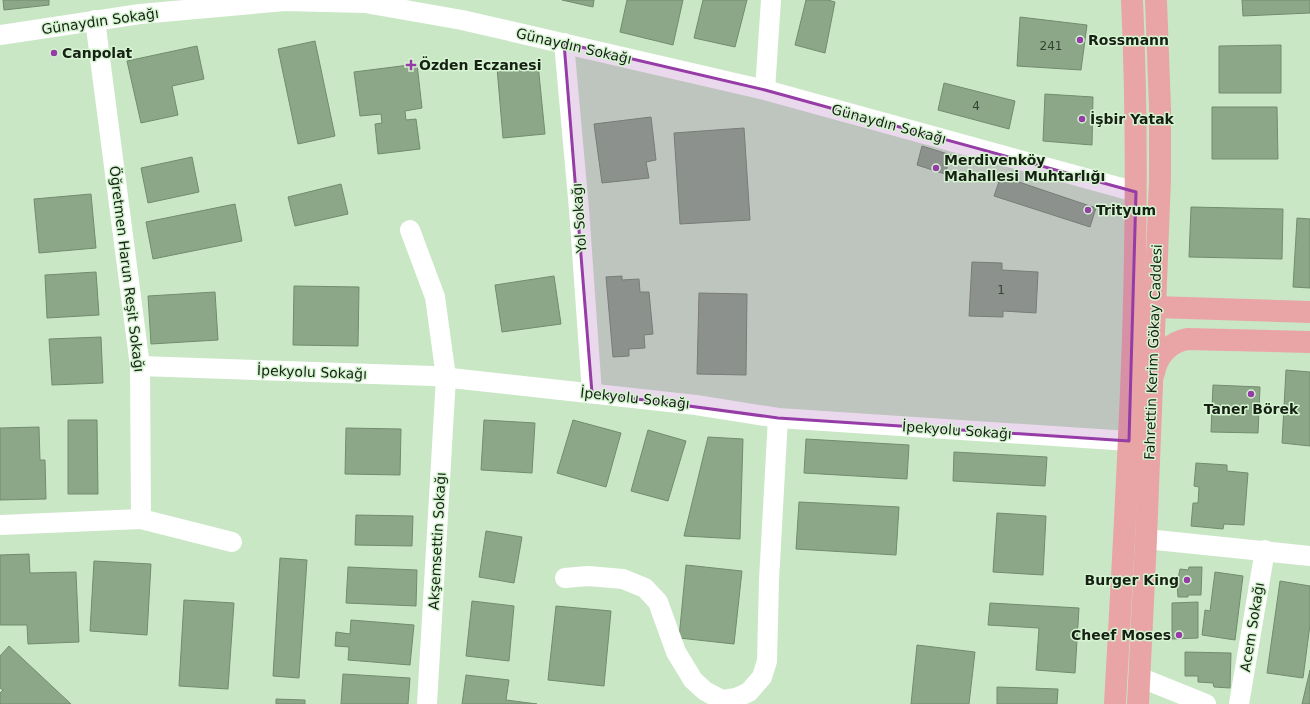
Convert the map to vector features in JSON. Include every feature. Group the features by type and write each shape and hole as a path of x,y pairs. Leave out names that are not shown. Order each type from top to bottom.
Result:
{"main road":[{"name":"Fahrettin Kerim Gökay Caddesi","path":"1115,704 1134,331 1136,192 1132,0"},
{"name":"Fahrettin Kerim Gökay Caddesi","path":"1138,704 1161,149 1160,78 1156,0"},
{"path":"1134,331 1135,325 1142,314 1149,308 1155,307 1310,312"},
{"path":"1152,380 1155,365 1160,357 1169,347 1184,339 1195,338 1310,342"}],"street":[{"path":"765,90 771,0"},
{"name":"Günaydın Sokağı","path":"0,35 95,20 140,7 286,1 364,3 462,20 765,90 1136,192"},
{"name":"Öğretmen Harun Reşit Sokağı","path":"95,20 140,366 141,519"},
{"name":"Yol Sokağı","path":"564,43 592,393"},
{"name":"Akşemsettin Sokağı","path":"410,230 435,297 446,377 427,704"},
{"name":"İpekyolu Sokağı","path":"140,366 446,377 696,404 778,418 1129,441"},
{"path":"564,578 588,576 623,579 645,588 658,602 676,652 693,680 705,691 722,700 736,698 748,692 762,677 767,661 769,580 778,418"},
{"path":"0,525 141,519 232,542"},
{"path":"1146,539 1265,550 1310,556"},
{"name":"Acem Sokağı","path":"1239,704 1265,550"},
{"path":"1139,678 1206,704"}],"highlighted area":[{"path":"564,43 765,90 1136,192 1129,441 778,418 592,393"}],"building":[{"path":"3,0 49,0 49,5 4,10"},
{"path":"562,0 594,0 593,7"},
{"path":"627,0 683,0 673,45 620,32"},
{"path":"703,0 747,0 735,47 694,38"},
{"path":"806,0 828,0 835,2 825,53 795,45"},
{"path":"1242,0 1310,0 1310,13 1243,16"},
{"path":"1020,17 1087,25 1081,70 1017,66"},
{"path":"315,41 335,136 298,144 278,49"},
{"path":"1281,45 1281,93 1219,93 1219,46"},
{"path":"197,46 204,79 172,86 178,115 141,123 127,61"},
{"path":"417,64 422,108 405,111 406,120 416,119 420,149 378,154 375,124 382,123 381,114 360,116 354,72"},
{"path":"538,64 545,134 503,138 497,68"},
{"path":"944,83 1015,101 1009,129 938,110"},
{"path":"1045,94 1093,97 1092,145 1043,141"},
{"path":"1212,107 1277,107 1278,159 1212,159"},
{"path":"651,117 656,160 646,162 649,178 602,183 594,124"},
{"path":"744,128 750,220 680,224 674,133"},
{"path":"922,146 951,155 945,174 917,165"},
{"path":"192,157 199,192 148,203 141,168"},
{"path":"1001,176 1096,208 1090,227 994,196"},
{"path":"341,184 348,214 295,226 288,197"},
{"path":"91,194 96,248 39,253 34,199"},
{"path":"235,204 242,241 153,259 146,222"},
{"path":"1191,207 1283,209 1282,259 1189,257"},
{"path":"1297,218 1310,219 1310,288 1293,287"},
{"path":"972,262 1002,263 1002,270 1038,272 1036,313 1003,311 1003,317 969,316"},
{"path":"96,272 99,315 47,318 45,275"},
{"path":"554,276 561,324 502,332 495,285"},
{"path":"622,276 622,280 639,279 640,292 649,292 653,334 644,335 645,348 629,349 629,356 613,357 606,277"},
{"path":"294,286 359,287 358,346 293,345"},
{"path":"215,292 218,340 151,344 148,296"},
{"path":"699,293 747,294 746,375 697,374"},
{"path":"101,337 103,383 52,385 49,339"},
{"path":"1286,370 1310,372 1310,446 1282,443"},
{"path":"1213,385 1260,387 1258,433 1211,432"},
{"path":"68,420 97,420 98,494 68,494"},
{"path":"484,420 535,423 532,473 481,470"},
{"path":"573,420 621,433 606,487 557,473"},
{"path":"39,427 40,460 45,460 46,499 0,500 0,428"},
{"path":"346,428 401,429 400,475 345,474"},
{"path":"648,430 686,441 668,501 631,491"},
{"path":"708,437 743,439 740,539 684,536"},
{"path":"806,439 909,445 907,479 804,473"},
{"path":"954,452 1047,457 1045,486 953,481"},
{"path":"1196,463 1227,465 1227,471 1248,473 1244,525 1224,524 1223,529 1191,526 1193,503 1198,503 1199,487 1194,486"},
{"path":"799,502 899,507 896,555 796,549"},
{"path":"997,513 1046,516 1043,575 993,572"},
{"path":"356,515 413,516 412,546 355,545"},
{"path":"486,531 522,537 514,583 479,577"},
{"path":"29,554 30,573 76,572 79,642 28,644 27,625 0,625 0,555"},
{"path":"280,558 307,560 299,678 273,676"},
{"path":"94,561 151,564 147,635 90,631"},
{"path":"686,565 742,571 734,644 679,638"},
{"path":"348,567 417,570 416,606 346,603"},
{"path":"1189,567 1202,567 1201,595 1178,597 1177,583 1180,569 1188,570"},
{"path":"1215,572 1243,576 1235,640 1202,635 1205,610 1210,611"},
{"path":"1280,581 1310,586 1310,625 1303,678 1267,673"},
{"path":"184,600 234,603 228,689 179,686"},
{"path":"472,601 514,606 509,661 466,656"},
{"path":"1198,602 1198,638 1172,639 1172,603"},
{"path":"990,603 1079,608 1075,673 1036,670 1039,628 988,625"},
{"path":"556,606 611,611 604,686 548,680"},
{"path":"351,620 414,625 410,665 348,660 349,647 335,646 336,632 350,634"},
{"path":"917,645 975,652 969,704 911,704"},
{"path":"9,646 71,704 0,704 0,693 3,690 0,688 0,656"},
{"path":"1185,652 1231,653 1230,688 1214,687 1213,683 1198,682 1198,676 1185,676"},
{"path":"1310,670 1310,704 1302,704"},
{"path":"343,674 410,678 408,704 341,704"},
{"path":"466,675 509,680 506,700 537,704 462,704"},
{"path":"997,687 1058,689 1057,704 997,704"},
{"path":"276,699 305,700 305,704 276,704"}],"place":[{"name":"Rossmann","path":"1080,40"},
{"name":"Canpolat","path":"54,53"},
{"name":"Özden Eczanesi","path":"411,65"},
{"name":"İşbir Yatak","path":"1082,119"},
{"name":"Merdivenköy Mahallesi Muhtarlığı","path":"936,168"},
{"name":"Trityum","path":"1088,210"},
{"name":"Taner Börek","path":"1251,394"},
{"name":"Burger King","path":"1187,580"},
{"name":"Cheef Moses","path":"1179,635"}]}
